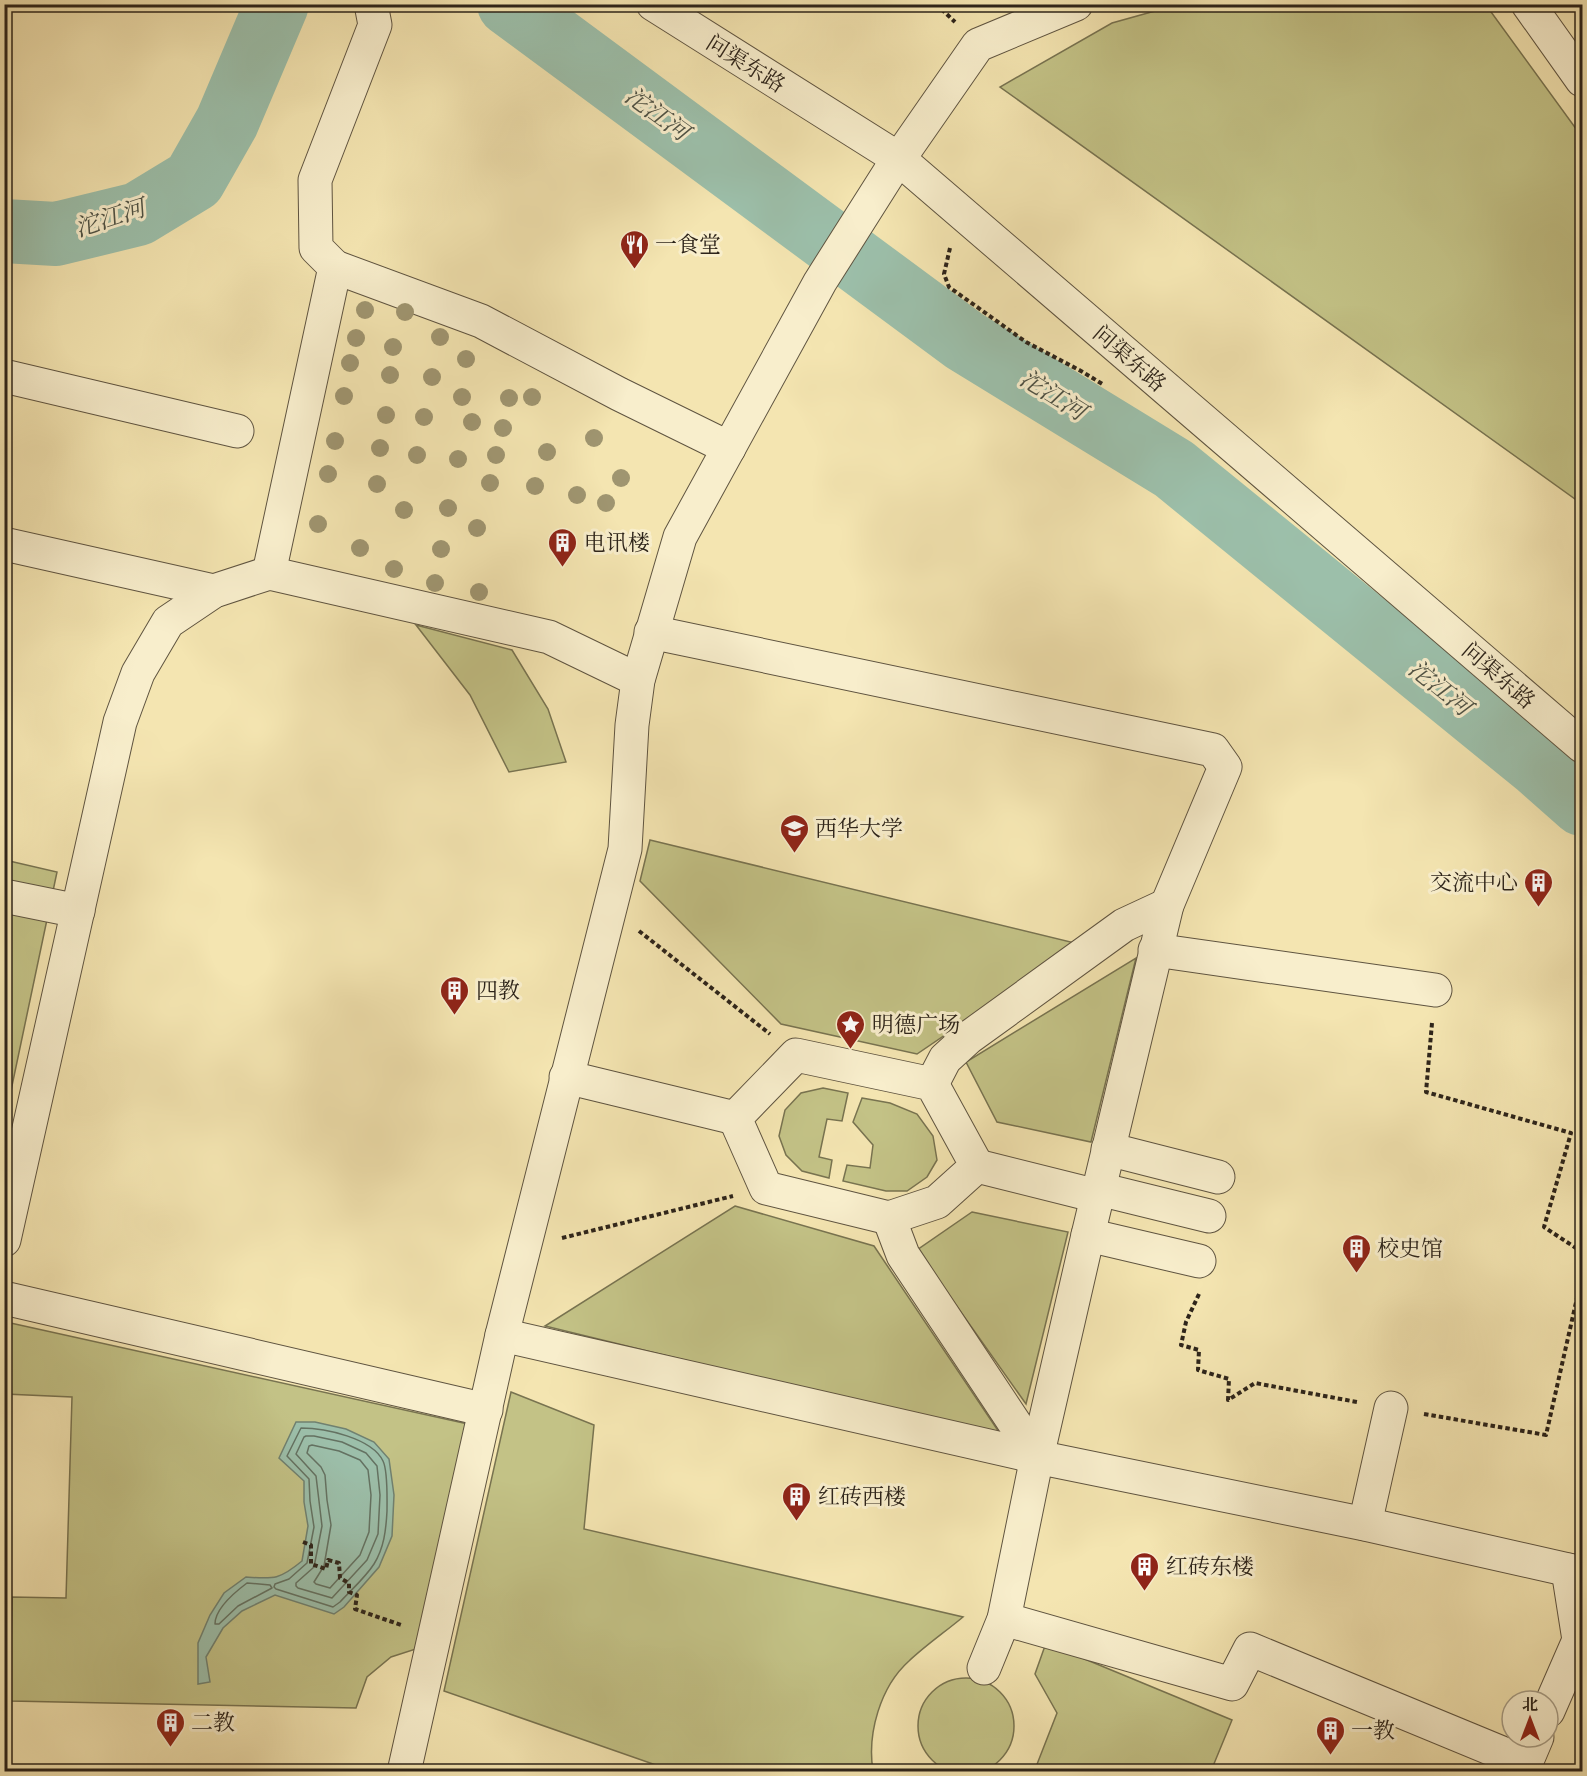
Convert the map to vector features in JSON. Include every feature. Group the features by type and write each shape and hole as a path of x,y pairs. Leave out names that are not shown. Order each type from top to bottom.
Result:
{"street":[{"path":"371,4 375,25 315,180 316,248 334,267 481,321 619,394 729,448"},
{"name":"问渠东路","path":"653,4 894,166 1582,746"},
{"path":"404,1772 502,1335 625,849 632,725 638,680 680,537 820,282 894,166 978,45 1076,4"},
{"path":"1528,4 1582,80"},
{"path":"269,573 334,267"},
{"path":"4,376 237,431"},
{"path":"4,544 214,591"},
{"path":"4,1240 120,722 138,673 168,622 214,591 269,573 549,637 638,680"},
{"path":"651,632 1213,750 1225,767 1167,905 1037,1457 1004,1619 984,1668"},
{"path":"4,896 78,912"},
{"path":"932,1084 945,1059 968,1038 1124,925 1167,905"},
{"path":"1155,950 1436,990"},
{"path":"735,1118 796,1055 932,1084 977,1166 1209,1216"},
{"path":"566,1077 735,1118"},
{"path":"735,1118 766,1188 889,1218 937,1202 977,1166"},
{"path":"1108,1149 1218,1177"},
{"path":"889,1218 903,1255 1037,1457"},
{"path":"1088,1235 1199,1261"},
{"path":"4,1298 486,1410"},
{"path":"502,1335 1037,1457 1365,1524 1575,1572 1579,1640 1577,1654 1559,1689"},
{"path":"1365,1524 1391,1408"},
{"path":"1004,1619 1232,1684 1250,1649 1526,1763 1532,1749"}],"path":[{"path":"610,909 796,1055"},
{"path":"1436,990 1426,1092 1571,1133 1544,1227 1582,1252"},
{"path":"524,1247 766,1188"},
{"path":"303,1542 311,1545 311,1564 326,1569 328,1560 339,1563 340,1578 350,1583 350,1592 357,1595 355,1609 435,1637"}],"shaded area":[{"path":"1180,4 1486,5 1582,137 1582,504 1000,87 1112,23"},
{"path":"416,625 512,650 548,709 566,762 509,772 470,695"},
{"path":"650,840 1079,944 917,1054 781,1024 640,881"},
{"path":"5,860 57,872 5,1119"},
{"path":"1136,958 1091,1142 997,1122 966,1062"},
{"path":"823,1088 848,1093 842,1121 827,1119 819,1157 832,1160 829,1178 802,1171 786,1155 779,1136 785,1110 801,1093"},
{"path":"862,1098 890,1103 917,1114 933,1136 937,1160 927,1177 907,1191 886,1191 843,1181 847,1165 870,1168 873,1145 853,1122"},
{"path":"735,1206 874,1246 1003,1438 545,1326"},
{"path":"972,1212 1068,1232 1026,1404 917,1250"},
{"path":"6,1322 468,1424 419,1648 391,1657 367,1677 356,1708 10,1701 12,1597 66,1598 72,1397 5,1394"},
{"path":"511,1392 594,1425 584,1529 963,1617 922,1649 890,1684 883,1697 874,1727 873,1771 673,1771 444,1691"},
{"path":"1046,1643 1232,1720 1211,1771 1034,1772 1057,1713 1035,1674"},
{"path":"966,1678 984,1682 1000,1692 1010,1708 1014,1726 1010,1744 1000,1760 984,1770 966,1774 948,1770 932,1760 922,1744 918,1726 922,1708 932,1692 948,1682"}],"water":[{"path":"296,1422 315,1422 346,1429 374,1442 389,1459 394,1495 392,1536 379,1567 344,1607 334,1614 275,1595 242,1611 223,1628 206,1657 210,1682 198,1684 198,1643 210,1615 224,1593 246,1577 276,1577 302,1561 308,1526 304,1502 304,1481 279,1458"}],"waterway":[{"name":"沱江河","path":"4,231 56,234 138,214 194,180 227,122 277,4"},
{"name":"沱江河","path":"509,4 965,341 1174,469 1539,766 1582,804"}],"place":[{"name":"一食堂","path":"634,270"},
{"name":"电讯楼","path":"563,568"},
{"name":"西华大学","path":"794,854"},
{"name":"交流中心","path":"1539,908"},
{"name":"四教","path":"455,1016"},
{"name":"明德广场","path":"851,1050"},
{"name":"校史馆","path":"1356,1274"},
{"name":"红砖西楼","path":"797,1522"},
{"name":"红砖东楼","path":"1145,1592"},
{"name":"二教","path":"170,1748"},
{"name":"一教","path":"1330,1756"}]}
